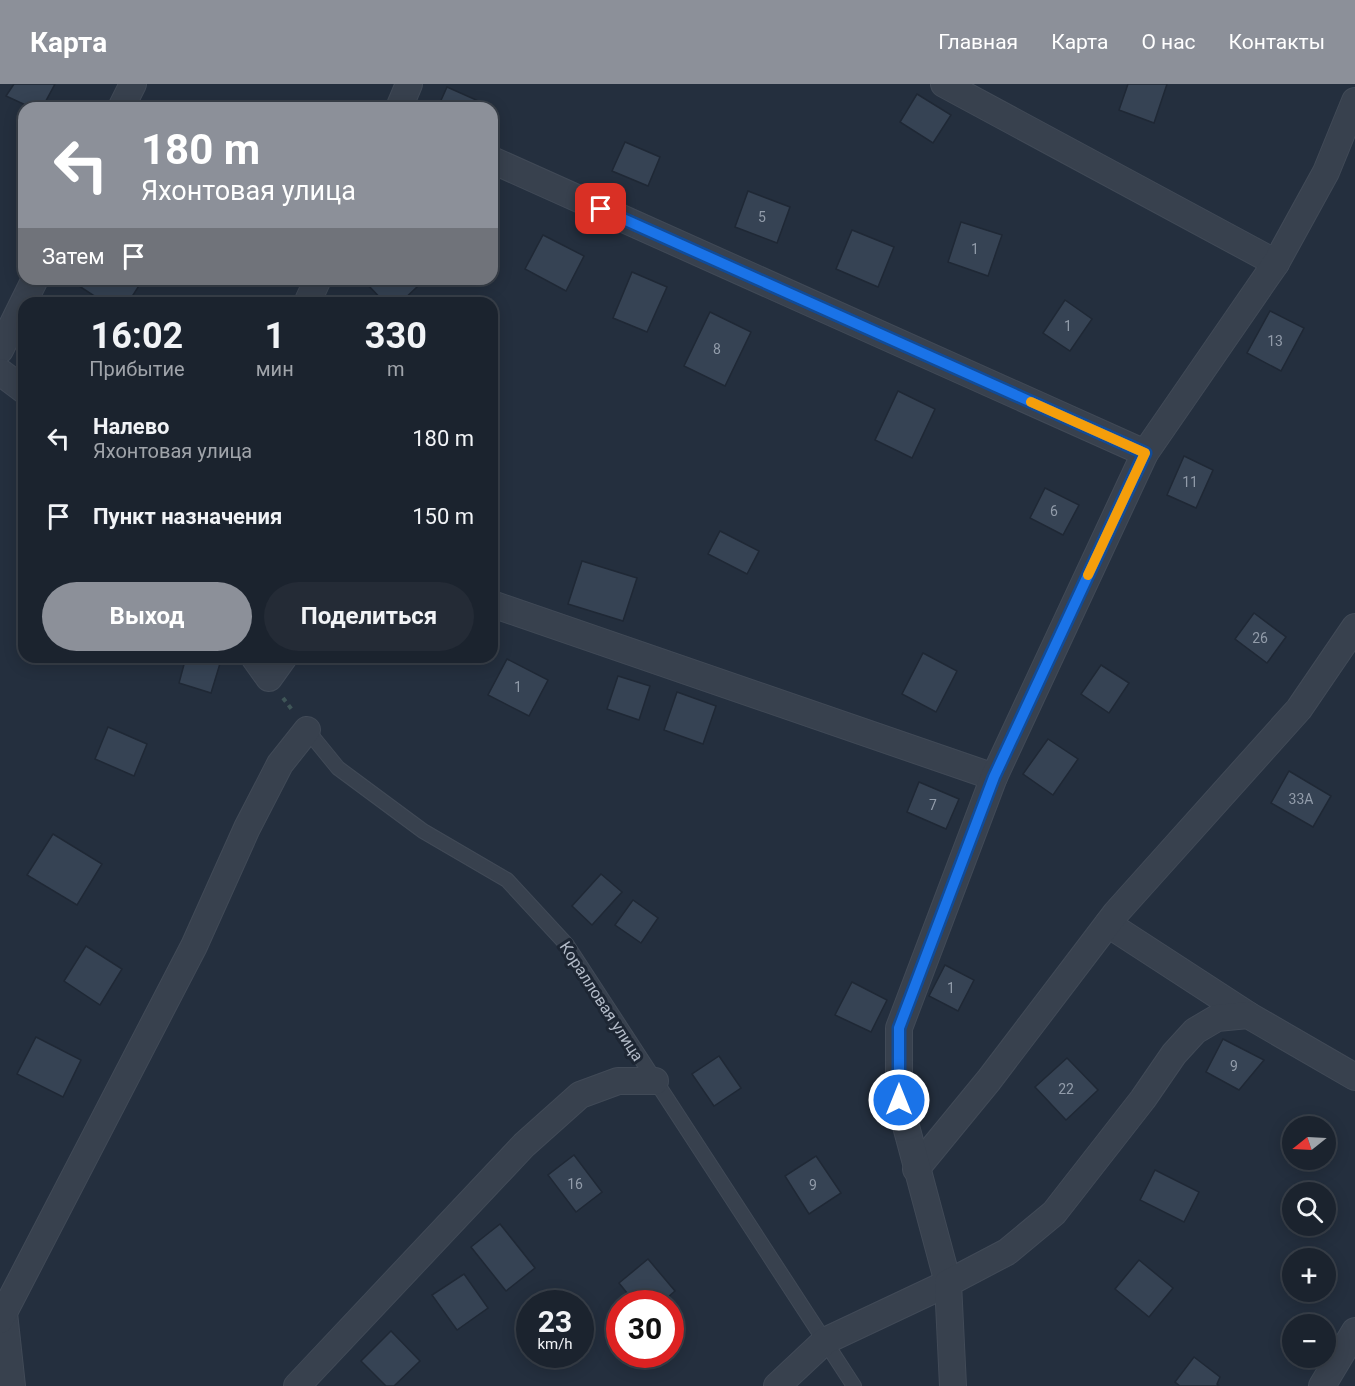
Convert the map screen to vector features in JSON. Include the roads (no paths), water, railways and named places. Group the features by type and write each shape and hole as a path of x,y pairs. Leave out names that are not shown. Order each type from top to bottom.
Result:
{"street":[{"path":"124,102 133,84"},
{"path":"402,102 410,84"},
{"path":"944,84 1276,263"},
{"path":"953,1386 948,1283 899,1100 899,1028 994,777 1145,453 1276,263 1326,172 1355,101"},
{"path":"498,163 1145,453"},
{"path":"0,302 18,303"},
{"path":"0,350 18,313"},
{"path":"0,372 18,386"},
{"path":"498,606 994,777"},
{"path":"916,1168 989,1080 1108,924 1299,709 1355,627"},
{"path":"258,663 269,678 280,663"},
{"path":"12,1386 2,1316 194,946 247,828 275,773 307,730"},
{"path":"1108,924 1248,1015 1355,1077"},
{"path":"777,1386 825,1341 948,1283 1007,1252 1054,1213 1143,1099 1174,1054 1195,1031 1217,1018 1248,1015"},
{"path":"297,1386 524,1145 580,1095 618,1081 655,1081"},
{"path":"1322,1386 1355,1331"}],"lane":[{"name":"Коралловая улица","path":"307,730 338,768 423,831 507,880 567,945 854,1386"}]}
